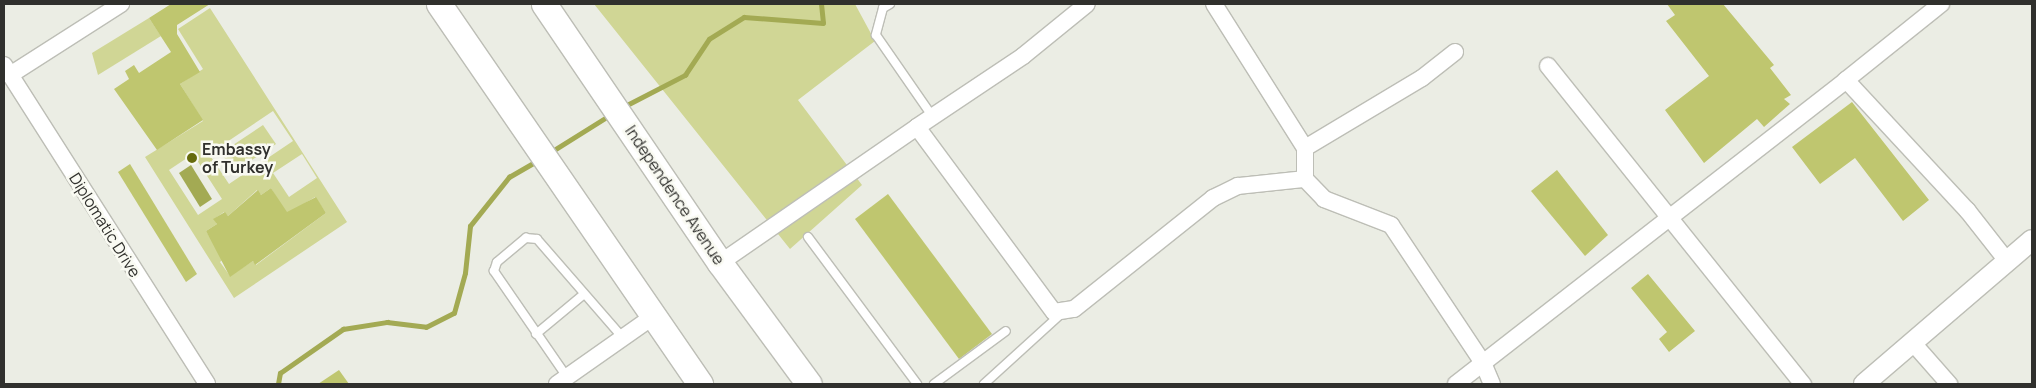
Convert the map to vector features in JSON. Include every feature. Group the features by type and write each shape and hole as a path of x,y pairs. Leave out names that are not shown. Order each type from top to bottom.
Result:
{"main road":[{"path":"440,4 592,232 651,318 700,384"},
{"name":"Independence Avenue","path":"544,4 661,174 720,264 809,384"}],"street":[{"path":"7,70 121,4"},
{"path":"720,264 932,116 1023,56 1087,4"},
{"path":"1214,4 1305,148 1305,179 1324,199 1390,225 1483,363 1492,384"},
{"path":"1456,384 1846,80 1940,4"},
{"path":"1305,148 1422,78 1454,52"},
{"path":"1548,66 1671,216 1803,384"},
{"name":"Diplomatic Drive","path":"7,70 207,384"},
{"path":"1846,80 1967,210 2007,261"},
{"path":"917,127 1047,309 1063,313 1074,309 1213,198 1238,186 1305,179"},
{"path":"1864,384 2032,240"},
{"path":"562,381 651,318"},
{"path":"1914,343 1949,384"}],"lane":[{"path":"890,4 883,8 876,35 932,116"},
{"path":"808,237 917,384"},
{"path":"562,381 536,334 496,278 493,266 526,238 537,239 623,338"},
{"path":"536,334 584,294"},
{"path":"984,384 1063,313"},
{"path":"934,384 1006,331"}],"shaded area":[{"path":"594,4 855,4 875,41 798,100 862,185 790,249"},
{"path":"210,8 347,222 234,298 145,157 203,121 180,84 203,69 178,29","holes":["273,111 293,141 229,184 209,154","193,154 222,199 198,215 169,170","302,154 317,178 289,197 273,173","271,188 278,200 247,239 315,197 326,213 256,265 253,261 230,276 220,262 231,253 214,244 206,231 217,224 214,219 224,212 228,216 257,190 261,195"]},
{"path":"149,18 161,36 98,75 92,53"},
{"path":"263,125 276,144 234,172 221,153"},
{"path":"191,165 212,199 200,207 179,173"}],"building":[{"path":"171,4 210,4 177,25 177,34 200,72 180,84 203,120 157,150 114,89 129,79 125,71 134,65 139,73 171,52 149,18"},
{"path":"1667,4 1723,4 1774,65 1770,68 1791,95 1784,99 1790,104 1764,127 1757,119 1704,163 1665,110 1709,76 1666,21 1675,15"},
{"path":"1852,102 1929,200 1903,221 1855,158 1820,184 1792,147"},
{"path":"130,164 197,274 186,282 118,172"},
{"path":"1557,170 1608,235 1585,256 1531,191"},
{"path":"271,188 287,212 316,197 326,213 255,265 253,261 230,277 206,231 217,224 213,219 225,212 228,216 258,190 261,195"},
{"path":"888,194 992,334 959,359 855,219"},
{"path":"1648,274 1695,331 1669,352 1659,339 1667,332 1631,288"},
{"path":"339,370 349,384 318,384"}],"waterway":[{"path":"623,107 685,75 709,39 744,17 823,23 821,4"},
{"path":"551,152 610,115"},
{"path":"278,384 280,373 343,329 387,322 426,327 454,313 465,273 470,226 509,177 538,160"}],"place":[{"name":"Embassy of Turkey","path":"192,158"}]}
